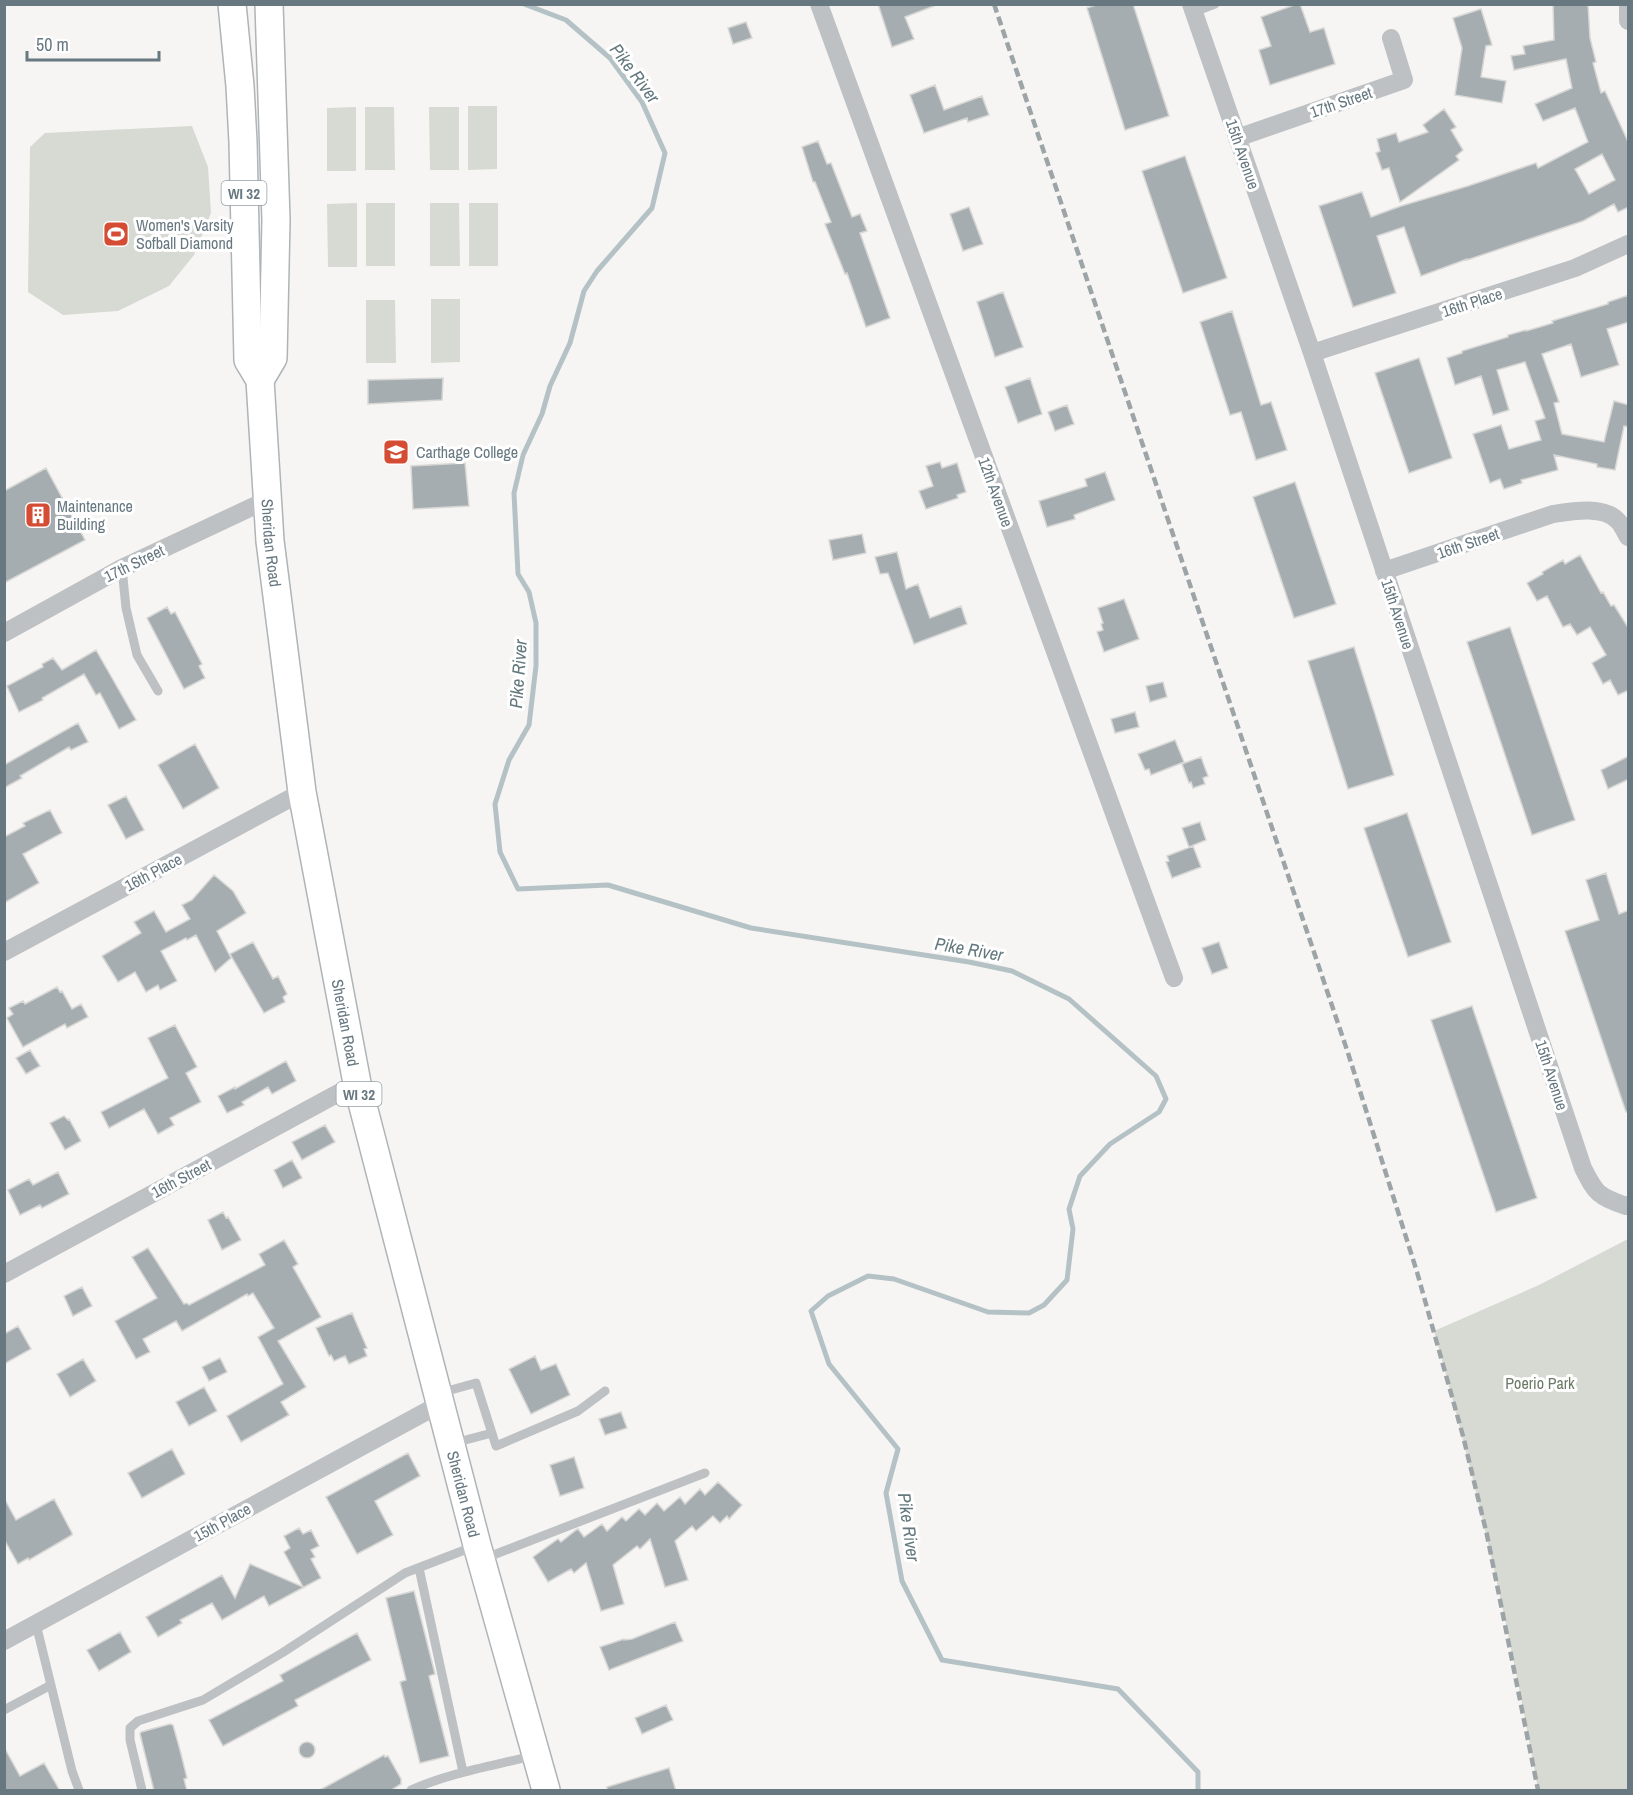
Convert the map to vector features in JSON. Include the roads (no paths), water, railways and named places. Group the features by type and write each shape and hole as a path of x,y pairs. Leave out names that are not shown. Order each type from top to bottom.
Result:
{"main road":[{"name":"Sheridan Road","path":"232,4 242,131 248,360 260,380 270,541 302,792 357,1083 479,1552 546,1791"},
{"name":"Sheridan Road","path":"260,380 273,358 276,220 269,8"}],"street":[{"name":"12th Avenue","path":"819,4 1174,978"},
{"path":"1628,4 1629,21"},
{"name":"15th Avenue","path":"1192,8 1312,353 1583,1168 1593,1189 1603,1197 1627,1205"},
{"name":"17th Street","path":"1237,138 1404,80 1391,38"},
{"name":"16th Place","path":"1312,353 1575,268 1629,244"},
{"name":"17th Street","path":"4,633 122,568 267,500"},
{"name":"16th Street","path":"1384,571 1553,514 1572,511 1603,512 1617,519 1629,537"},
{"name":"16th Place","path":"4,952 302,792"},
{"name":"16th Street","path":"4,1274 357,1083"},
{"name":"15th Place","path":"4,1641 439,1399"}],"lane":[{"path":"1192,8 1215,4"},
{"path":"122,568 126,609 137,655 158,691"},
{"path":"439,1399 476,1383 496,1446 578,1411 605,1391"},
{"path":"451,1444 492,1432"},
{"path":"142,1791 130,1740 130,1728 138,1721 202,1700 282,1653 384,1586 419,1568 479,1552 705,1473"},
{"path":"419,1568 463,1772"},
{"path":"36,1624 72,1771 80,1791"},
{"path":"4,1710 51,1685"},
{"path":"411,1791 430,1782 463,1772 536,1755"}],"waterway":[{"name":"Pike River","path":"524,4 566,20 610,58 642,102 665,153 652,208 597,271 584,291 570,343 550,386 542,414 523,455 514,493 518,574 529,592 536,623 536,666 529,725 509,760 495,804 500,852 518,889 608,885 751,928 969,962 1012,971 1069,999 1156,1076 1166,1099 1159,1112 1110,1144 1080,1176 1069,1209 1073,1229 1067,1280 1044,1305 1029,1313 988,1312 894,1279 868,1276 828,1296 811,1311 829,1364 898,1449 886,1493 902,1581 942,1660 1118,1689 1198,1772 1198,1790"}],"railway":[{"path":"994,4 1348,1053 1417,1272 1463,1436 1487,1535 1538,1790"}],"place":[{"name":"Women's Varsity Sofball Diamond","path":"116,234"},
{"name":"Carthage College","path":"396,452"},
{"name":"Maintenance Building","path":"38,515"}],"park label":[{"name":"Poerio Park","path":"1540,1383"}]}
